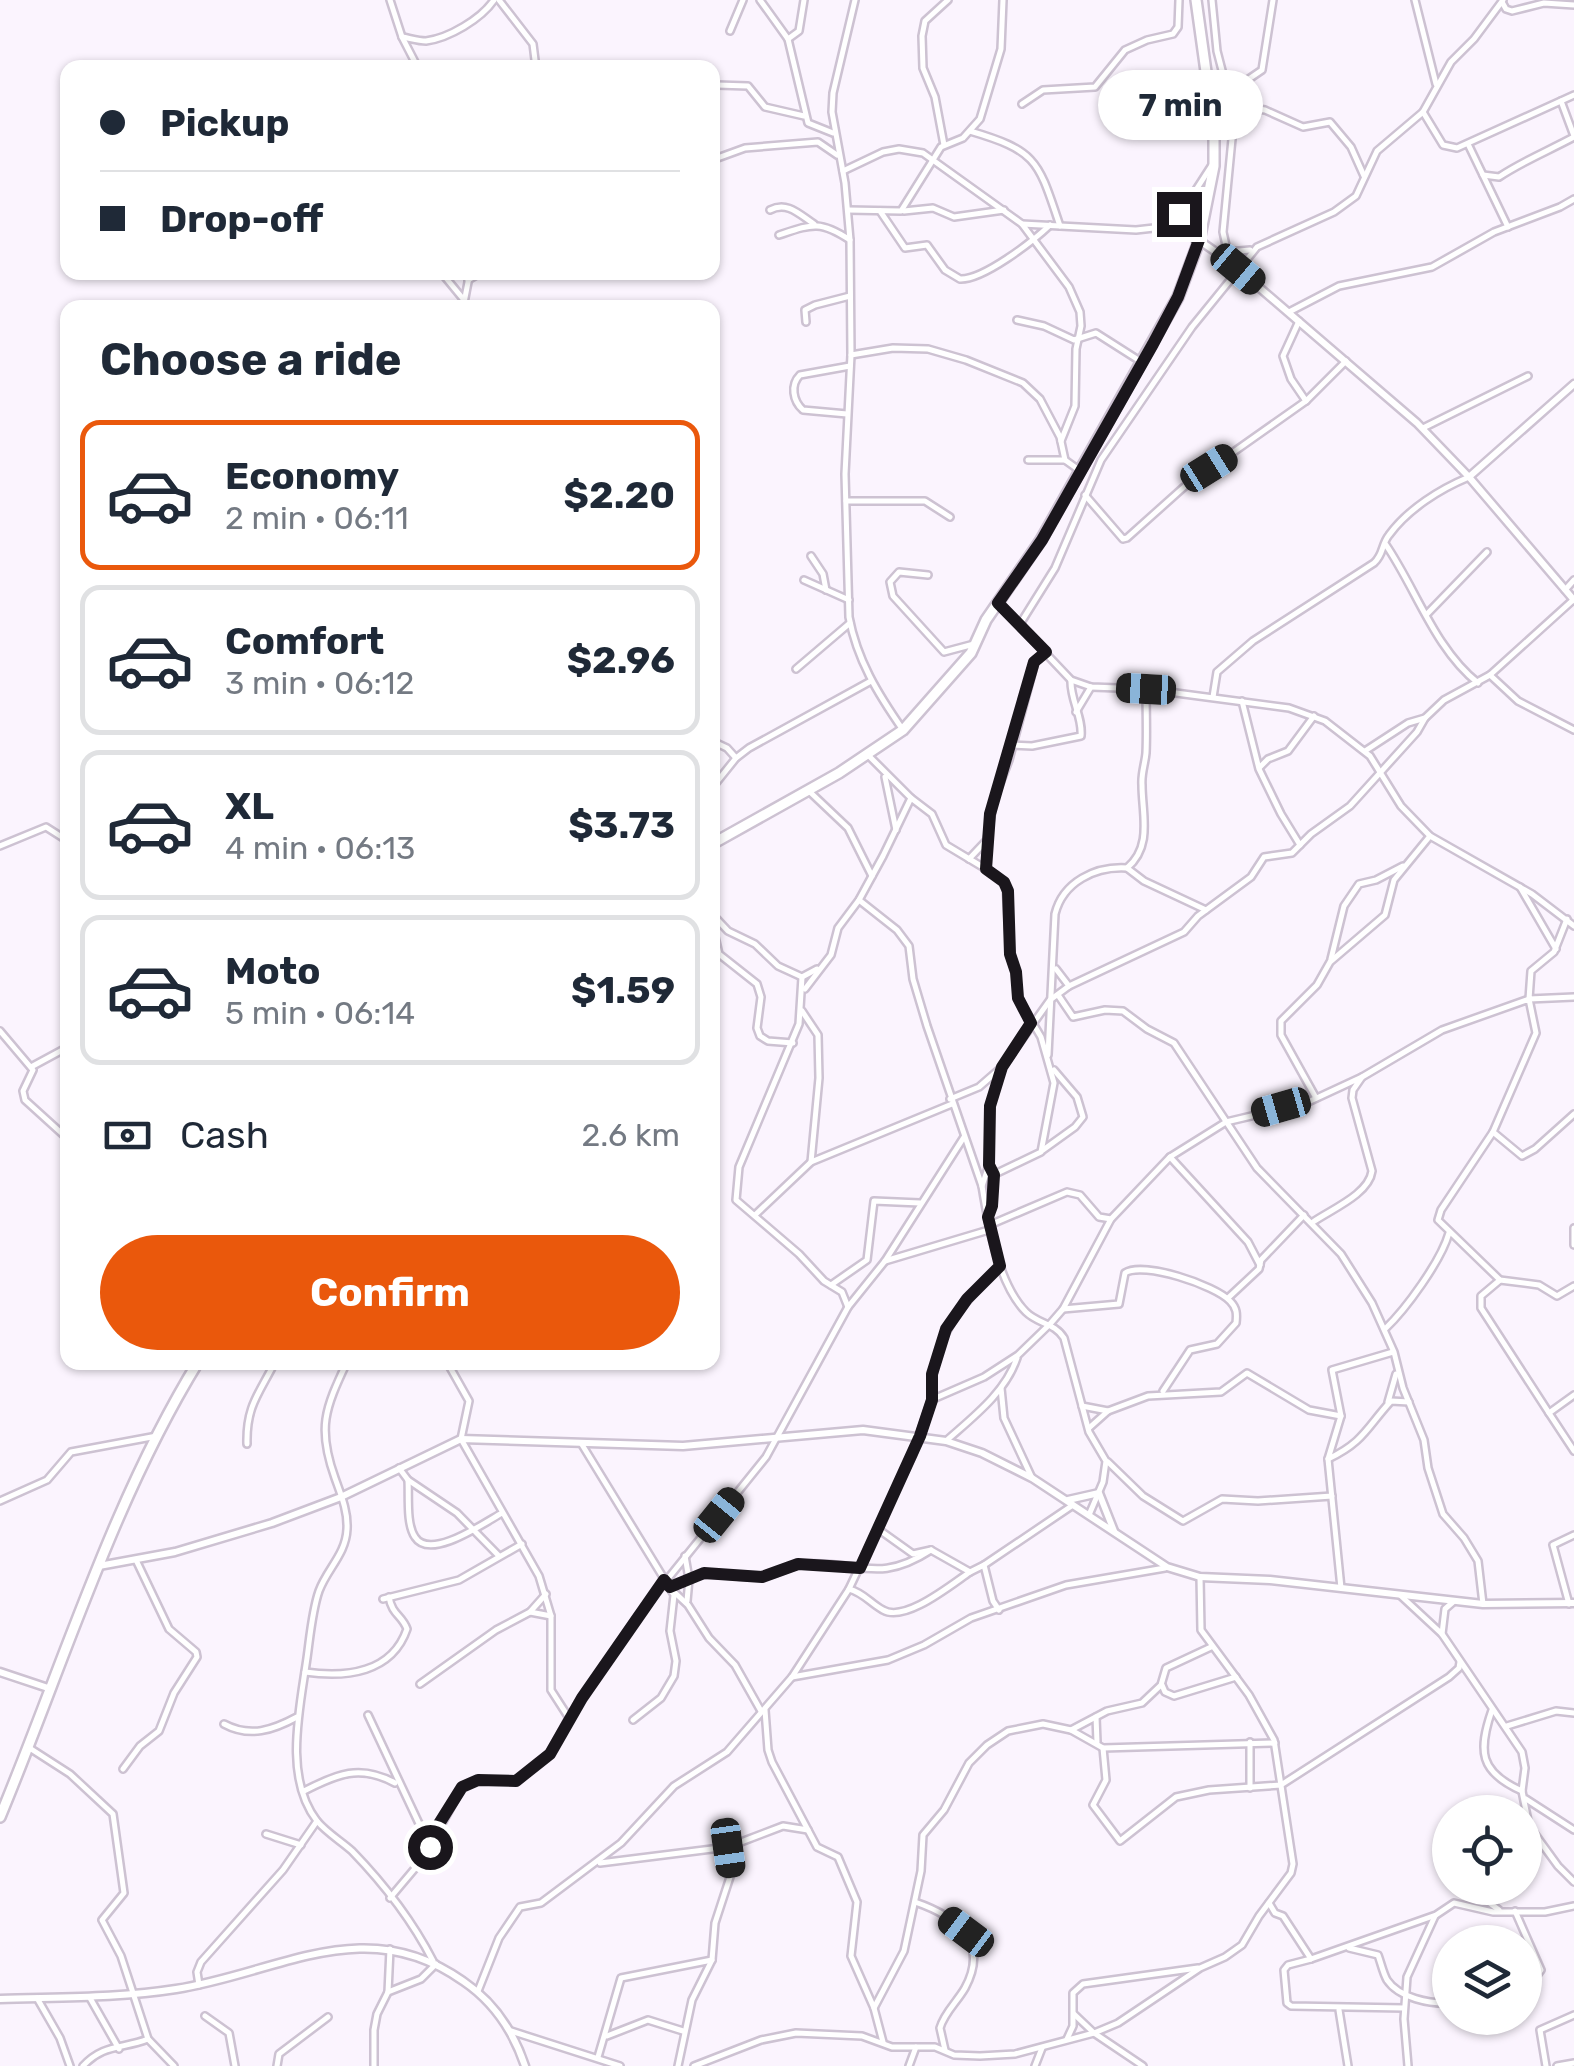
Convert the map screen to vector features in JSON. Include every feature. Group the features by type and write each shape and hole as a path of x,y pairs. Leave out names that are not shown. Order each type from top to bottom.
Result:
{"main road":[{"path":"720,840 868,755 902,730 972,653 998,603 1042,540 1178,297 1199,240 1214,163 1210,88 1196,0"},
{"path":"0,1817 99,1566 194,1370"}],"street":[{"path":"402,37 425,41 440,36 478,17 496,0 532,44 535,60"},
{"path":"730,31 742,0"},
{"path":"760,0 788,39 804,116 812,127 834,134"},
{"path":"788,39 798,32 804,0"},
{"path":"855,0 833,93 834,134 843,172 850,240 846,501 850,624 870,680 902,730"},
{"path":"944,145 935,97 923,68 922,36 925,21 948,0"},
{"path":"900,211 931,158 944,145 960,140 980,118 1001,48 1003,0"},
{"path":"1022,104 1043,90 1100,84 1125,50 1173,34 1178,28 1179,0"},
{"path":"1212,0 1218,51 1231,105 1232,138 1223,232 1227,250"},
{"path":"1210,88 1249,80 1262,70 1273,0"},
{"path":"1414,0 1437,87"},
{"path":"1217,253 1253,250 1340,209 1356,196 1377,151 1423,112 1451,62 1503,1"},
{"path":"1503,1 1506,9 1512,11 1544,3 1574,5"},
{"path":"391,2 414,60"},
{"path":"720,85 748,86 765,107 804,116"},
{"path":"1423,112 1443,145 1452,149 1574,96"},
{"path":"1483,175 1498,177 1526,158 1574,137 1562,101"},
{"path":"1231,105 1265,110 1302,127 1330,122 1351,147 1365,179"},
{"path":"970,131 1009,143 1036,164 1060,226"},
{"path":"720,157 746,148 818,142 840,156"},
{"path":"1468,144 1508,227"},
{"path":"843,172 883,152 898,149 923,153 1022,224 1074,296 1081,320 1075,406 1061,441"},
{"path":"1165,225 1183,210 1214,163"},
{"path":"1289,312 1339,286 1432,267 1474,242 1574,199"},
{"path":"770,210 780,205 788,207 850,240"},
{"path":"848,210 933,208 954,217 1006,210"},
{"path":"880,211 905,248 928,246 945,270 960,279 970,279 1050,226"},
{"path":"779,235 814,224"},
{"path":"755,1215 812,1162 979,1087 1002,1067 1050,1000 1069,986 1178,936 1251,878 1264,857 1285,856 1300,845 1350,806 1444,700 1490,675 1574,600 1470,477 1422,428 1199,240 1165,225 1144,230 1022,224"},
{"path":"1020,624 1055,568 1101,460 1137,404 1253,250"},
{"path":"806,322 808,308 850,296"},
{"path":"1016,320 1077,339 1096,333 1142,362"},
{"path":"1299,321 1283,356 1306,400"},
{"path":"851,355 892,348 928,349 1023,383 1037,395 1061,441 1066,460 1078,470"},
{"path":"1085,496 1123,539 1127,538 1196,478 1306,400 1346,361"},
{"path":"847,414 803,410 795,399 794,389 800,375 850,366"},
{"path":"1422,428 1528,376"},
{"path":"1213,697 1218,672 1264,632 1374,563 1385,543 1414,509 1445,487 1470,477 1574,384"},
{"path":"1028,460 1066,460"},
{"path":"846,501 926,501 950,518"},
{"path":"1385,543 1458,663 1478,683"},
{"path":"1427,614 1487,552"},
{"path":"812,556 826,590"},
{"path":"928,576 899,572 890,582 892,596 944,652 974,644"},
{"path":"804,580 849,600"},
{"path":"1566,590 1574,580"},
{"path":"998,603 1072,680 1091,687 1146,689 1289,708 1336,728 1365,751 1401,806 1430,836 1520,887 1574,926"},
{"path":"796,669 850,624"},
{"path":"986,869 994,799 1034,662 1046,652"},
{"path":"1490,675 1518,701 1574,730"},
{"path":"720,778 736,758 870,680"},
{"path":"1012,745 1032,746 1079,738 1083,731 1071,696 1072,680"},
{"path":"1076,712 1091,687"},
{"path":"1127,868 1138,856 1144,830 1146,689"},
{"path":"1242,701 1259,769 1300,845"},
{"path":"1259,769 1268,759 1288,751 1314,716"},
{"path":"1365,751 1408,723 1425,718"},
{"path":"720,744 736,758"},
{"path":"868,755 910,798 932,814 946,845 1004,882 1018,998 1049,1061 1076,1097 1083,1117 1040,1152 994,1175"},
{"path":"884,773 896,833"},
{"path":"808,790 848,828 872,876"},
{"path":"803,992 830,955 838,928 859,900 896,833 910,798"},
{"path":"0,846 46,827 60,836"},
{"path":"1330,962 1385,915 1394,880 1430,836"},
{"path":"969,859 987,840"},
{"path":"1316,1098 1279,1026 1317,985 1330,962 1344,906 1359,884 1404,865"},
{"path":"1040,1152 1054,1093 1049,1061 1050,1000 1054,914 1059,899 1094,870 1127,868 1206,910"},
{"path":"1520,887 1556,949"},
{"path":"859,900 897,930 909,946 916,988 982,1186 983,1205 1000,1266 1024,1310 1050,1324 1064,1338 1089,1428 1106,1460 1143,1496 1183,1521 1222,1499 1258,1502 1332,1496"},
{"path":"1535,914 1546,904"},
{"path":"1567,919 1556,949 1531,971 1529,999 1536,1033 1492,1132 1440,1213 1439,1222 1500,1280 1540,1285 1557,1296 1574,1286"},
{"path":"720,922 756,944 778,966 802,977"},
{"path":"720,955 756,984 761,996 757,1028 760,1036 768,1041 792,1043"},
{"path":"1054,966 1069,986"},
{"path":"802,977 820,968"},
{"path":"802,977 802,1011 739,1167 736,1200 842,1292 848,1307"},
{"path":"1058,994 1072,1017 1105,1010 1123,1011 1174,1043 1265,1178 1341,1254 1385,1329 1424,1440 1428,1468 1443,1514 1478,1561 1483,1604"},
{"path":"932,1400 984,1377 1018,1355 1050,1324 1062,1310 1110,1219 1170,1157 1226,1122 1316,1098 1362,1077 1442,1030 1529,999 1574,997"},
{"path":"802,1011 818,1035 819,1078 812,1162"},
{"path":"0,1031 33,1075 23,1091 24,1100 60,1132"},
{"path":"30,1067 60,1051"},
{"path":"982,1186 989,1165 990,1106 1002,1067"},
{"path":"1313,1222 1364,1190 1373,1174 1352,1094 1362,1077"},
{"path":"1492,1132 1522,1156 1535,1150 1574,1114"},
{"path":"390,1898 430,1847 437,1827 462,1787 478,1780 511,1782 550,1754 569,1718 664,1580 778,1438 848,1307 885,1261 964,1138"},
{"path":"1170,1157 1248,1242 1260,1265"},
{"path":"989,1165 994,1175 990,1224"},
{"path":"885,1261 1067,1192 1080,1195 1099,1217 1110,1219"},
{"path":"831,1284 868,1260 874,1201 920,1202"},
{"path":"1228,1298 1304,1215"},
{"path":"1574,1228 1574,1244"},
{"path":"1385,1329 1402,1313 1442,1254 1450,1232"},
{"path":"478,1991 498,1938 517,1910 525,1904 541,1903 598,1863 628,1837 674,1786 722,1757 792,1677 849,1589 920,1436 932,1400 932,1374 946,1329 967,1299 1000,1266"},
{"path":"1062,1310 1120,1304 1125,1273 1137,1267 1202,1285 1228,1298 1236,1310 1236,1323 1217,1344 1190,1350 1162,1392"},
{"path":"1500,1280 1481,1296 1481,1308 1574,1451"},
{"path":"1342,1588 1328,1459 1342,1416 1332,1370 1394,1352"},
{"path":"946,1440 980,1412 1001,1388 1018,1355"},
{"path":"247,1444 250,1405 270,1370"},
{"path":"344,1370 328,1408 323,1435 346,1514 346,1540 318,1596 297,1717 297,1758 304,1791 318,1821 351,1851 417,1932 435,1962"},
{"path":"452,1370 469,1401 461,1439 546,1594 551,1616 549,1682 569,1718"},
{"path":"1328,1459 1367,1433 1387,1404 1397,1371"},
{"path":"1089,1428 1108,1411 1162,1392 1221,1392 1246,1373 1309,1410 1342,1416"},
{"path":"1001,1388 1004,1418 1032,1478"},
{"path":"1550,1414 1574,1394"},
{"path":"1387,1404 1397,1400 1409,1402"},
{"path":"1082,1406 1108,1411"},
{"path":"99,1566 243,1533 342,1497 461,1439 683,1446 863,1430 946,1440 982,1453 1032,1478 1167,1567 1200,1577 1342,1588 1453,1602 1572,1603 1553,1545 1574,1535"},
{"path":"0,1502 46,1480 71,1452 159,1436"},
{"path":"580,1442 664,1580 688,1605 705,1634 735,1664 763,1709 768,1750 808,1830 817,1847 838,1857 856,1897 856,1937 851,1956 874,2008 883,2042"},
{"path":"1088,1515 1106,1460"},
{"path":"400,1468 408,1480 441,1501 500,1556"},
{"path":"408,1480 412,1531 422,1545 435,1546 502,1513"},
{"path":"849,1589 861,1592 881,1609 892,1612 919,1606 1070,1502 1098,1493"},
{"path":"1098,1493 1115,1532"},
{"path":"878,1529 913,1554 930,1550 970,1572"},
{"path":"306,1672 349,1673 381,1664 406,1630 386,1598 459,1580 522,1544"},
{"path":"671,1588 704,1573 762,1577 798,1564 898,1569 930,1550"},
{"path":"684,1556 689,1579 688,1605"},
{"path":"124,1769 140,1746 160,1731 174,1693 197,1655 169,1629 136,1560"},
{"path":"984,1564 999,1610"},
{"path":"792,1677 888,1660 924,1645 970,1618 1066,1585 1167,1567"},
{"path":"694,2066 761,2040 796,2033 862,2036 892,2047 935,2046 947,2052 980,2056 1015,2054 1118,2023 1242,1945 1293,1870 1275,1743 1236,1677 1200,1627 1200,1577"},
{"path":"633,1720 661,1698 674,1676 671,1588"},
{"path":"420,1684 496,1630 530,1612 546,1594"},
{"path":"1400,1595 1442,1634 1507,1726 1524,1759 1523,1794"},
{"path":"1442,1634 1444,1610 1453,1602"},
{"path":"530,1612 551,1616"},
{"path":"1071,1730 1106,1711 1142,1703 1162,1684 1166,1668 1211,1647"},
{"path":"874,2008 901,1958 916,1902 923,1834 944,1810 969,1763 1008,1731 1043,1724 1071,1730 1103,1748 1106,1780 1093,1804 1116,1840 1125,1838 1176,1798 1209,1790 1281,1785 1449,1677 1460,1662"},
{"path":"0,1672 51,1689"},
{"path":"1162,1684 1165,1692 1174,1696 1236,1677"},
{"path":"1492,1709 1482,1754 1496,1774 1573,1829"},
{"path":"1507,1726 1556,1711 1574,1713"},
{"path":"368,1715 430,1847"},
{"path":"224,1724 234,1729 266,1731 297,1717"},
{"path":"1096,1717 1097,1742"},
{"path":"1260,1742 1270,1731"},
{"path":"1250,1742 1250,1788"},
{"path":"1103,1748 1275,1743"},
{"path":"28,1748 70,1774 113,1814 124,1893 102,1920 121,1956 148,2039 174,2066"},
{"path":"304,1791 356,1770 398,1784"},
{"path":"199,1985 201,1962 318,1821"},
{"path":"598,1863 728,1848 779,1827 808,1830"},
{"path":"266,1834 301,1845"},
{"path":"1542,1845 1574,1882"},
{"path":"678,2066 692,2000 712,1960 715,1923 731,1874 728,1848"},
{"path":"916,1902 941,1913 966,1932 970,1940 972,1956 967,1984 940,2028 942,2046 947,2052"},
{"path":"1404,2008 1290,2006 1284,1970 1288,1965 1345,1948 1456,1903 1502,1912 1545,1912 1574,1906"},
{"path":"1269,1904 1274,1913 1283,1916 1311,1959"},
{"path":"1493,1905 1502,1912"},
{"path":"1515,1912 1521,1925"},
{"path":"1408,2066 1406,1977 1436,1914"},
{"path":"0,1999 132,1993 199,1985 313,1953 345,1948 390,1949 435,1962 478,1991 511,2032 525,2066"},
{"path":"1345,1948 1366,1950 1378,1956 1390,1984 1432,2002"},
{"path":"374,2066 374,2030 388,1992 390,1949"},
{"path":"598,2057 625,1975 712,1960"},
{"path":"388,1992 421,1979 435,1962"},
{"path":"1067,2039 1073,2026 1073,1993 1084,1984 1200,1968"},
{"path":"88,1995 119,2048"},
{"path":"37,1998 62,2041 70,2066"},
{"path":"1338,2008 1348,2066"},
{"path":"1072,2012 1143,2066"},
{"path":"205,2016 229,2033 235,2066"},
{"path":"1546,2066 1540,2030 1574,2016"},
{"path":"276,2066 279,2054 328,2017"},
{"path":"607,2036 648,2020 683,2031"},
{"path":"511,2032 620,2066"},
{"path":"83,2066 102,2049 148,2039"},
{"path":"909,2066 916,2048"},
{"path":"1035,2066 1042,2048"},
{"path":"1557,2066 1574,2062"}],"route":[{"path":"430,1847 458,1790 468,1782 516,1781 543,1762 594,1679 664,1580 670,1587 704,1573 762,1577 798,1564 860,1568 920,1436 924,1414 932,1400 932,1374 946,1329 967,1299 1000,1266 988,1217 994,1175 989,1165 990,1106 1002,1067 1031,1023 1018,998 1010,954 1008,891 1004,882 986,869 987,840 990,814 1009,760 1034,662 1046,652 998,603 1042,540 1178,297 1199,240 1185,230 1165,225 1179,214"}]}
